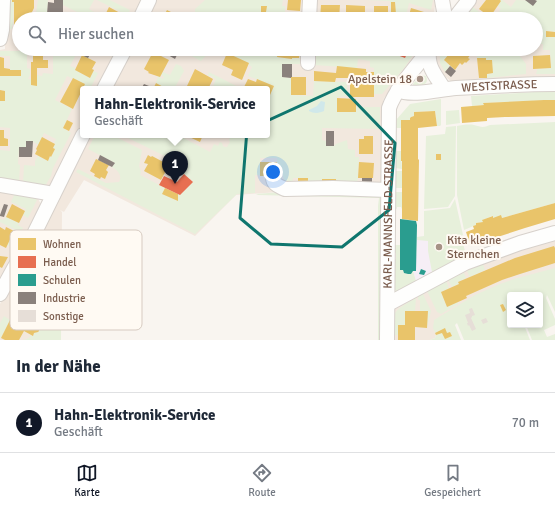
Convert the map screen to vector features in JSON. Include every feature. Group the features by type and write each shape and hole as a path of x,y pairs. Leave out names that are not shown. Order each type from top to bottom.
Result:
{"street":[{"path":"0,39 2,30 3,0"},
{"path":"143,12 149,0"},
{"path":"309,12 310,0"},
{"path":"442,0 444,12"},
{"path":"460,12 469,0"},
{"path":"106,86 121,56"},
{"name":"KARL-MANNSFELD-STRASSE","path":"387,340 389,108 398,90 425,56"},
{"name":"WESTSTRASSE","path":"428,56 430,66 444,89"},
{"name":"WESTSTRASSE","path":"398,90 415,93 444,89 520,84 555,84"},
{"path":"36,230 82,138"},
{"path":"273,178 274,182 278,186 285,189 333,188 388,190"},
{"path":"0,185 53,195"},
{"path":"388,304 465,263 520,243 555,233"},
{"path":"0,294 10,276"}],"highlighted area":[{"path":"341,87 395,143 389,210 342,247 271,244 240,218 247,130"}],"shaded area":[{"path":"5,0 144,0 138,12 12,12 12,56 116,56 100,86 80,86 80,130 54,183 48,188 0,181 0,50 5,49"},
{"path":"154,0 306,0 305,12 148,12"},
{"path":"316,0 436,0 434,12 314,12"},
{"path":"474,0 555,0 555,79 452,82 438,71 437,56 543,56 543,12 465,12"},
{"path":"126,56 416,56 407,70 384,98 383,102 382,194 293,191 236,195 195,236 84,180 64,212 60,210 62,212 62,230 38,230 85,138 270,138 270,86 110,86"},
{"path":"0,189 37,197 41,204 41,209 30,230 10,230 10,266 0,285"},
{"name":"Kita kleine Sternchen","path":"450,209 464,256 416,281 413,271 417,251 417,237 424,236 424,212"},
{"path":"555,237 555,274 542,292 507,292 507,297 435,333 435,338 430,340 390,340 393,309 459,271"},
{"path":"10,285 10,330 61,330 61,340 0,340 0,304"}],"green space":[{"path":"6,0 12,0 12,2 14,2 14,12 12,12 12,29 6,29"},
{"path":"38,0 48,0 47,12 36,12"},
{"path":"63,0 94,0 89,9 94,12 77,12 63,5"},
{"path":"97,0 110,0 130,10 129,12 121,12"},
{"path":"205,0 283,0 282,6 285,6 285,12 195,12 195,9"},
{"path":"365,0 433,0 431,10 409,3 407,12 391,12 390,1"},
{"path":"500,0 511,7 516,0 555,0 555,32 547,31 547,37 555,37 555,74 536,74 537,69 551,68 550,50 543,50 543,12 499,12 501,9 498,6 501,1"},
{"path":"473,7 479,12 469,12"},
{"path":"0,51 12,51 12,56 27,56 27,68 30,69 28,79 31,79 31,85 37,85 37,75 42,76 43,73 53,74 53,56 75,56 70,66 75,68 75,70 90,78 93,71 98,73 92,86 84,86 85,84 67,76 55,100 72,109 63,128 71,133 45,186 23,183 24,165 35,166 35,161 38,156 48,161 55,150 53,148 56,139 44,133 39,145 32,141 26,141 26,147 19,147 19,182 14,182 11,179 0,177 0,150 10,151 10,128 0,127 0,101 5,101 5,91 0,90 0,76 9,76 21,70 10,70 10,56 0,56"},
{"path":"191,56 206,56 201,61"},
{"path":"234,56 277,56 292,59 303,59 303,64 282,64 282,77 291,78 291,95 313,96 314,81 347,82 347,96 337,97 337,112 356,112 356,107 380,107 380,129 322,128 322,140 326,141 326,145 334,146 347,140 348,149 355,150 355,157 359,157 357,182 336,186 336,179 322,179 322,186 308,184 308,178 293,178 292,186 285,184 280,166 277,163 277,158 260,158 260,175 255,175 255,193 237,194 195,234 76,172 78,169 106,183 119,182 120,175 112,167 115,163 88,149 94,138 118,138 142,150 139,166 141,172 140,175 165,188 163,194 177,201 178,194 180,195 193,181 184,174 177,162 128,138 172,138 177,140 177,138 184,138 210,152 214,144 218,146 220,142 223,146 227,147 230,142 230,138 270,138 270,95 274,86 248,76 252,67 249,63"},
{"path":"315,56 401,56 405,58 406,56 412,56 405,67 382,94 374,94 374,68 370,67 370,61 358,59 357,68 314,65"},
{"path":"440,56 447,56 444,60 450,66 445,72 440,63"},
{"path":"477,56 520,56 526,64 526,74 487,78 487,74 493,73 491,60 486,60 486,58 477,58"},
{"path":"176,64 181,66 184,71 176,86 162,86 156,83 158,76 163,79 164,77 161,75 163,72 170,75"},
{"path":"209,72 236,86 213,86 216,79 208,76"},
{"path":"421,75 426,76 427,82 424,85 413,86 413,84"},
{"path":"555,92 555,100 484,103 484,105 472,106 471,96"},
{"path":"441,99 440,126 437,126 435,111 414,112 414,116 411,117 410,120 401,128 396,128 396,120 410,104"},
{"path":"459,110 460,123 446,125 446,111"},
{"path":"555,122 555,203 502,218 493,218 492,216 483,220 483,222 476,223 476,225 464,230 457,195 457,126 474,125 484,127 490,125"},
{"path":"456,126 455,196 448,207 424,209 426,136 445,134 446,127"},
{"path":"395,151 401,151 402,169 395,168"},
{"path":"395,171 402,171 402,188 395,188"},
{"path":"293,191 382,194 382,340 378,340 379,198 256,194"},
{"path":"395,192 402,192 402,209 401,207 397,207 397,209 395,208"},
{"path":"15,193 35,197 37,200 28,218 23,215 26,209 11,202"},
{"name":"Kita kleine Sternchen","path":"455,199 463,235 461,236 465,251 463,251 464,256 432,272 428,251 428,241 417,240 417,237 424,236 424,211 450,208"},
{"path":"6,217 19,223 18,225 23,228 22,230 16,230 0,222 0,219 4,220"},
{"path":"394,245 400,245 400,270 403,270 404,273 408,274 411,274 413,271 416,281 397,292 394,289 394,259 396,259 396,253 394,252"},
{"path":"483,264 485,270 470,277 467,271"},
{"path":"555,268 555,312 547,295 546,298 555,319 555,325 544,330 547,337 555,334 555,340 532,340 527,328 543,328 543,292 507,292 507,328 525,328 530,340 464,340 457,323 455,325 461,340 430,340 435,338 436,335 433,328 434,320 475,295 514,279"},
{"path":"464,273 466,278 458,282 459,284 452,287 448,280"},
{"path":"446,281 449,288 441,292 447,307 458,302 458,304 441,314 437,312 427,291"},
{"path":"422,294 431,311 427,328 428,311 420,311 420,300 418,300 418,297"},
{"path":"416,298 415,311 405,311 405,325 398,335 393,335 394,314 402,306"},
{"path":"4,316 10,320 1,338 0,323"},
{"path":"39,330 61,330 61,340 24,340 38,332"}],"water":[{"path":"321,101 325,102 324,111 313,113 309,111 317,106"}],"building: Wohnen":[{"path":"12,0 34,0 34,8 32,12 14,12 14,2 12,2"},
{"path":"288,0 301,0 300,11 287,10"},
{"path":"486,0 501,1 493,12 483,12 479,9"},
{"path":"391,2 395,2 396,12 391,12"},
{"path":"321,5 340,5 340,12 320,12"},
{"path":"346,5 365,6 365,12 346,12"},
{"path":"261,6 267,6 266,12 261,12"},
{"path":"374,6 388,6 388,12 374,12"},
{"path":"109,7 118,12 106,12"},
{"path":"411,8 424,12 410,12"},
{"path":"546,31 555,32 555,37 546,37"},
{"path":"550,55 551,68 533,69 533,56"},
{"path":"33,56 43,56 43,60 48,60 48,68 37,68 37,86 31,85 31,62 33,62"},
{"path":"82,56 96,62 92,69 94,70 90,78 75,70"},
{"path":"151,56 161,56 169,60 160,77 148,73 149,72 144,69"},
{"path":"226,56 234,56 249,63 242,80 231,75 233,70 222,65"},
{"path":"299,56 299,58 292,59 277,57"},
{"path":"447,56 470,56 468,58 470,59 462,65 460,63 455,70 444,60"},
{"path":"0,57 4,58 4,68 10,70 21,70 21,76 0,76"},
{"path":"477,58 492,60 493,73 487,74 487,78 479,78"},
{"path":"337,66 366,69 366,72 374,72 374,97 350,97 350,78 336,78 335,82 314,81 314,71 336,73"},
{"path":"195,69 213,79 210,86 187,86"},
{"path":"291,77 306,77 306,95 291,95"},
{"path":"73,78 85,84 84,86 80,86 80,94 73,109 60,102"},
{"path":"248,79 256,82 257,79 274,86 270,95 270,86 244,86"},
{"path":"156,83 162,86 154,86"},
{"path":"0,90 5,91 5,101 0,101"},
{"path":"337,98 356,99 356,112 337,112"},
{"path":"555,100 555,116 487,118 487,121 462,123 461,107 484,105 483,103"},
{"path":"435,111 437,126 418,128 418,221 402,219 401,120 410,120 411,117 414,116 414,112"},
{"path":"67,120 73,123 69,131 63,128"},
{"path":"0,130 4,130 4,138 8,139 8,146 0,146"},
{"path":"364,136 373,136 373,154 359,154 359,139 364,139"},
{"path":"42,137 55,144 53,148 55,149 48,161 35,154"},
{"path":"191,138 202,138 200,142"},
{"path":"436,154 441,154 441,160 436,160"},
{"path":"148,155 169,165 161,180 144,171 148,164 144,163"},
{"path":"96,159 109,165 106,170 108,172 105,179 101,177 100,179 94,176 95,174 90,171"},
{"path":"260,162 277,162 277,176 260,176"},
{"path":"359,162 374,163 373,178 358,178"},
{"path":"298,178 308,178 308,184 298,186"},
{"path":"322,179 336,179 336,186 322,186"},
{"path":"165,188 178,194 178,201 162,194"},
{"path":"555,203 555,219 482,242 481,240 470,244 466,232 474,229 473,226 476,225 476,223 483,222 482,220 501,215 502,218"},
{"path":"12,204 25,211 19,223 6,217"},
{"path":"0,227 5,230 6,227 12,230 10,230 10,240 6,248 0,245"},
{"path":"554,246 555,263 502,280 466,296 467,298 447,307 441,292 459,284 458,282 515,258"},
{"path":"0,256 8,257 2,268 0,267"},
{"path":"503,304 506,310 503,312 500,305"},
{"path":"405,311 428,311 427,328 415,327 415,340 398,340 398,325 405,325"},
{"path":"10,320 10,330 39,330 38,332 34,333 33,336 24,331 19,340 5,340 1,338"},
{"path":"445,328 447,333 450,332 452,336 445,339 442,333 436,335 435,333"}],"building: Handel":[{"path":"184,174 193,182 180,195 159,185 164,176 177,182"}],"building: Schulen":[{"path":"400,219 416,221 417,225 416,271 413,271 411,274 404,273 403,270 400,270"},
{"path":"421,269 426,271 424,275 419,274"}],"building: Industrie":[{"path":"54,0 63,0 63,12 47,12 48,2 54,3"},
{"path":"525,0 535,0 537,1 533,6"},
{"path":"170,56 176,56 175,59"},
{"path":"282,64 292,64 291,78 282,77"},
{"path":"450,66 456,71 451,77 445,72"},
{"path":"326,131 334,131 334,146 326,146"},
{"path":"26,141 33,141 32,157 19,157 19,147 26,147"},
{"path":"100,155 115,163 112,167 98,160"},
{"path":"362,178 372,178 372,186 362,186"},
{"path":"4,204 8,205 4,217 0,215"}],"building: Sonstige":[{"path":"472,308 475,315 471,318 476,329 472,331 469,325 468,326 465,315 470,313 469,309"},
{"path":"486,318 488,322 483,324 481,320"}],"place":[{"name":"Apelstein 18","path":"420,79"},
{"name":"Hahn-Elektronik-Service","path":"175,184"},
{"name":"Kita kleine Sternchen","path":"439,247"}]}
